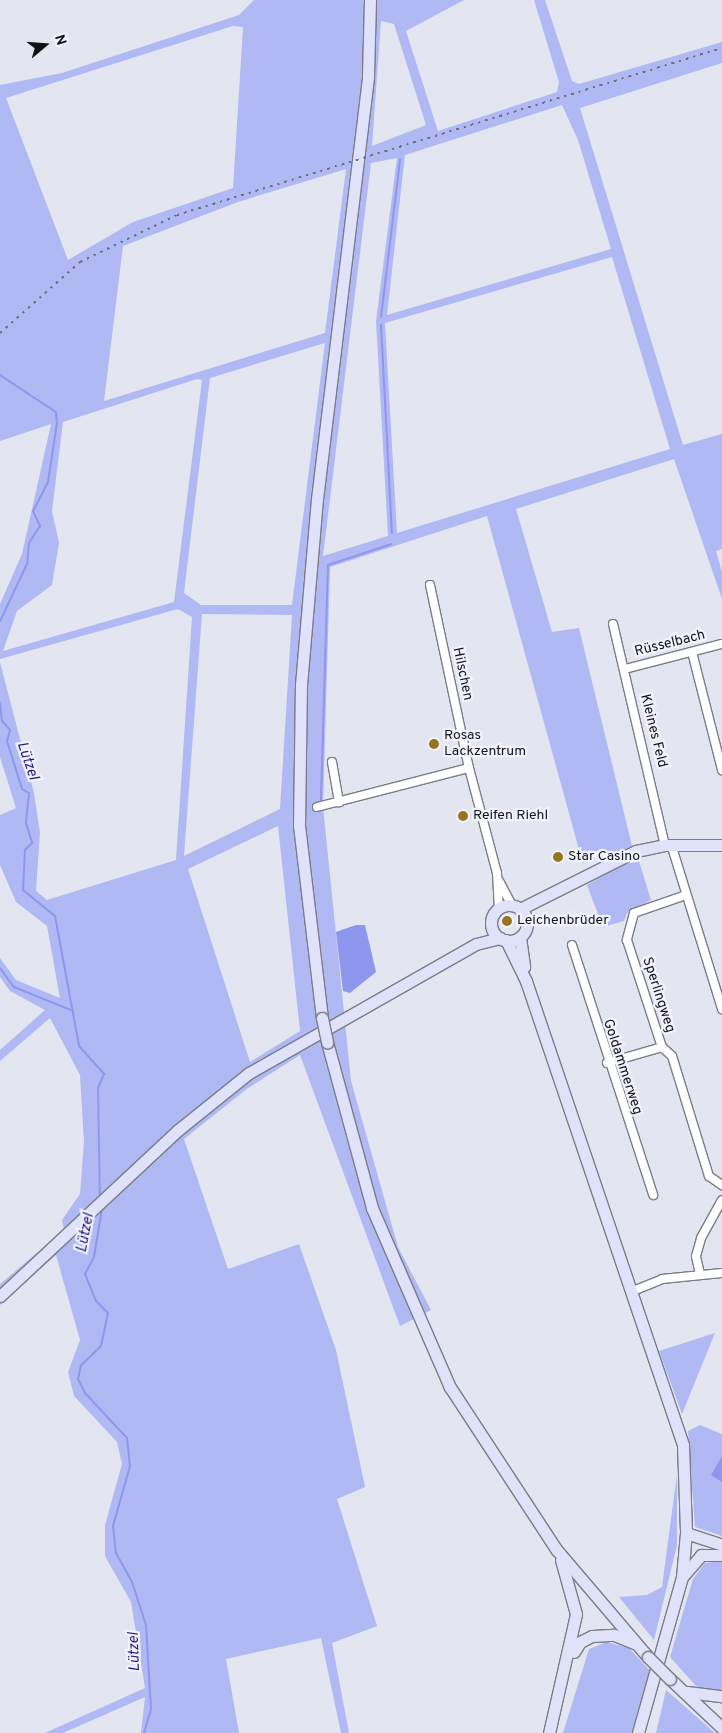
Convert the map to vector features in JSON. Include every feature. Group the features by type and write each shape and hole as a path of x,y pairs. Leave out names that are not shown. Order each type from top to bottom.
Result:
{"main road":[{"path":"370,0 368,76 317,499 301,685 298,826 322,1018 372,1208 407,1296 450,1387 556,1549 648,1657 722,1728"},
{"path":"526,981 520,937 527,922 535,911 589,873 609,861 668,844 722,844"},
{"path":"0,1296 95,1212 178,1130 249,1073 476,944 492,926 499,908 516,907 589,873"},
{"path":"516,907 527,922"},
{"path":"492,926 503,939 526,981 678,1426 687,1472 686,1537 682,1577 638,1733"},
{"path":"476,944 520,937"},
{"path":"686,1537 722,1545"},
{"path":"686,1537 716,1554"},
{"path":"549,1733 576,1614 556,1549"},
{"path":"682,1577 696,1559 716,1554"},
{"path":"554,1733 562,1685 580,1642 602,1634 636,1643"},
{"path":"685,1692 722,1696"}],"street":[{"name":"Hilschen","path":"430,585 469,768 498,879 499,908"},
{"name":"Kleines Feld","path":"613,624 668,844 722,1009"},
{"name":"Rüsselbach","path":"625,669 722,644"},
{"path":"692,652 722,770"},
{"path":"332,762 339,802"},
{"path":"317,807 469,768"},
{"name":"Hilschen","path":"498,879 516,907"},
{"name":"Sperlingweg","path":"686,895 634,913 628,926 627,940 662,1047 672,1056 709,1176 722,1185"},
{"name":"Goldammerweg","path":"572,945 607,1064 653,1195"},
{"path":"607,1064 662,1047"},
{"path":"700,1274 696,1256 700,1238 722,1200"},
{"path":"632,1291 662,1279 722,1273"}],"shaded area":[{"path":"254,0 464,0 406,31 438,131 557,92 559,82 534,0 545,0 572,81 579,84 722,42 722,63 580,108 683,445 722,434 722,549 716,551 722,572 722,599 674,459 516,509 552,632 579,628 632,846 608,857 601,849 588,855 583,864 487,516 330,567 323,807 351,1081 398,1247 431,1310 400,1326 300,1055 248,1088 184,1139 228,1269 299,1244 336,1350 365,1487 337,1499 377,1626 332,1643 349,1733 341,1733 321,1638 226,1659 239,1733 141,1733 145,1697 63,1733 45,1733 145,1688 131,1602 105,1556 105,1525 122,1464 117,1442 74,1396 68,1372 80,1340 56,1255 0,1305 0,1284 64,1230 62,1220 80,1194 84,1142 80,1075 50,1018 0,1061 0,1050 45,1010 10,991 0,977 0,958 16,980 60,998 47,926 16,902 0,865 0,815 16,808 0,757 0,662 34,793 40,833 36,891 47,900 176,860 192,617 178,609 0,659 0,604 22,554 51,424 0,441 0,85 62,73 239,15","holes":["381,21 394,24 426,125 372,146","233,26 243,27 233,188 133,222 68,260 6,98","562,105 578,140 611,249 387,315 405,155","397,158 376,321 388,536 323,556 371,163","346,169 325,333 104,401 123,246 238,202","612,257 670,449 397,533 385,323","325,343 292,605 201,605 184,593 210,378","197,379 202,380 174,602 3,651 17,611 52,585 59,543 52,511 63,422","202,614 292,615 280,809 184,856","278,826 300,1031 250,1062 188,869"]},
{"path":"639,861 651,900 627,913 624,921 603,927 587,885 619,866"},
{"path":"356,925 365,925 376,972 350,993 343,991 336,932"},
{"path":"715,1333 682,1414 659,1351"},
{"path":"700,1425 722,1434 722,1536 695,1527 688,1431"},
{"path":"722,1456 722,1482 711,1475"},
{"path":"677,1474 677,1545 654,1640 619,1597 647,1595 662,1587"},
{"path":"722,1561 722,1690 714,1692 697,1687 670,1657 693,1579 705,1563"},
{"path":"607,1642 629,1648 652,1673 633,1733 563,1733 589,1649"},
{"path":"666,1690 715,1733 656,1733"}],"waterway":[{"path":"381,317 400,159"},
{"path":"381,325 392,533"},
{"name":"Lützel","path":"0,375 56,412 57,423 48,482 33,511 40,526 29,543 27,564 0,621"},
{"path":"321,800 328,565 392,544"},
{"name":"Lützel","path":"0,703 2,721 10,730 7,741 22,789 29,793 26,823 32,843 25,850 23,890 55,916 79,1046 104,1074 98,1088 100,1198"},
{"path":"0,968 14,987 71,1010"},
{"name":"Lützel","path":"102,1208 94,1257 85,1274 96,1301 108,1313 101,1346 81,1365 78,1379 85,1393 127,1438 130,1466 113,1526 116,1553 132,1582 146,1625 151,1709 144,1733"}],"railway":[{"path":"0,333 80,262 177,215 722,48"}],"place":[{"name":"Rosas Lackzentrum","path":"434,744"},
{"name":"Reifen Riehl","path":"463,816"},
{"name":"Star Casino","path":"558,857"},
{"name":"Leichenbrüder","path":"507,921"}]}
